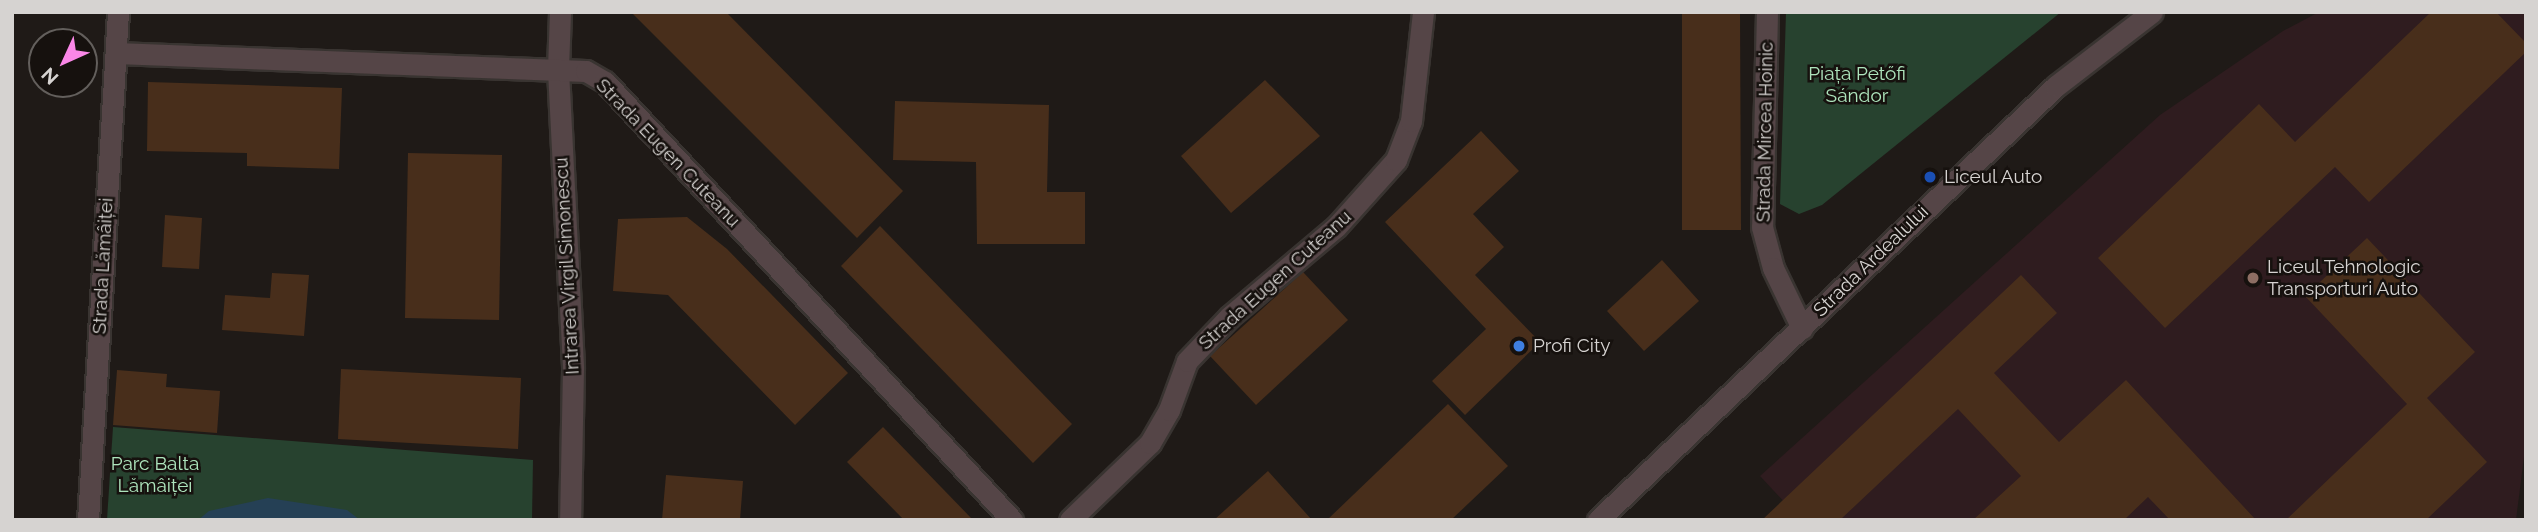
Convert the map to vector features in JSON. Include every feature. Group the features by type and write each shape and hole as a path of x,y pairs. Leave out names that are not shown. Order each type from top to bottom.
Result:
{"street":[{"name":"Strada Lămâiței","path":"88,520 118,12"},
{"name":"Intrarea Virgil Simonescu","path":"561,12 558,70 573,369 570,520"},
{"name":"Strada Eugen Cuteanu","path":"1070,520 1150,443 1169,410 1187,361 1229,317 1336,227 1396,160 1411,121 1423,12"},
{"name":"Strada Mircea Hoinic","path":"1767,12 1762,227 1773,268 1802,328"},
{"name":"Strada Ardealului","path":"1598,520 2056,86 2152,12"},
{"name":"Strada Eugen Cuteanu","path":"116,53 586,71 605,82 1012,520"}],"shaded area":[{"name":"Liceul Tehnologic Transporturi Auto","path":"2319,12 2526,12 2526,441 2516,520 1801,520 1760,476 2160,115 2283,31"}],"green space":[{"name":"Piața Petőfi Sándor","path":"1786,12 2061,12 1822,205 1799,214 1780,204"},
{"name":"Parc Balta Lămâiței","path":"113,427 533,460 532,520 107,520"}],"water":[{"path":"268,498 347,510 360,520 198,520 209,511"}],"building":[{"path":"631,12 726,12 903,191 857,238"},
{"path":"1682,12 1740,12 1741,230 1682,230"},
{"path":"2431,12 2496,12 2526,43 2526,52 2369,202 2335,167 2165,328 2098,258 2259,104 2295,142"},
{"path":"1265,80 1320,136 1231,213 1181,156"},
{"path":"148,82 342,88 339,169 247,166 247,153 147,151"},
{"path":"895,101 1049,105 1047,192 1085,192 1085,244 977,244 976,162 893,160"},
{"path":"1481,131 1519,171 1473,214 1504,247 1475,275 1540,342 1465,415 1432,381 1486,329 1385,222"},
{"path":"408,153 502,155 499,320 405,318"},
{"path":"165,215 202,218 199,269 162,267"},
{"path":"687,217 727,249 848,373 795,425 668,295 613,291 618,219"},
{"path":"880,226 1072,424 1033,463 841,266"},
{"path":"2367,238 2475,352 2427,398 2487,462 2426,520 2286,520 2407,404 2305,296"},
{"path":"1662,260 1699,301 1644,351 1607,311"},
{"path":"1303,272 1348,320 1256,405 1210,356"},
{"path":"272,273 309,275 304,336 222,330 225,295 270,298"},
{"path":"2021,275 2057,313 1994,373 2059,442 2126,380 2256,520 2170,520 2148,497 2124,520 1973,520 2021,476 1958,409 1840,520 1762,520"},
{"path":"341,369 521,378 518,449 338,439"},
{"path":"117,370 167,374 166,387 220,391 217,433 113,425"},
{"path":"1448,404 1508,466 1451,520 1327,520"},
{"path":"883,427 973,520 904,520 847,462"},
{"path":"1268,471 1312,520 1214,520"},
{"path":"666,475 743,481 740,520 662,520"}],"place":[{"name":"Liceul Auto","path":"1930,177"},
{"name":"Liceul Tehnologic Transporturi Auto","path":"2253,278"},
{"name":"Profi City","path":"1519,346"}]}
